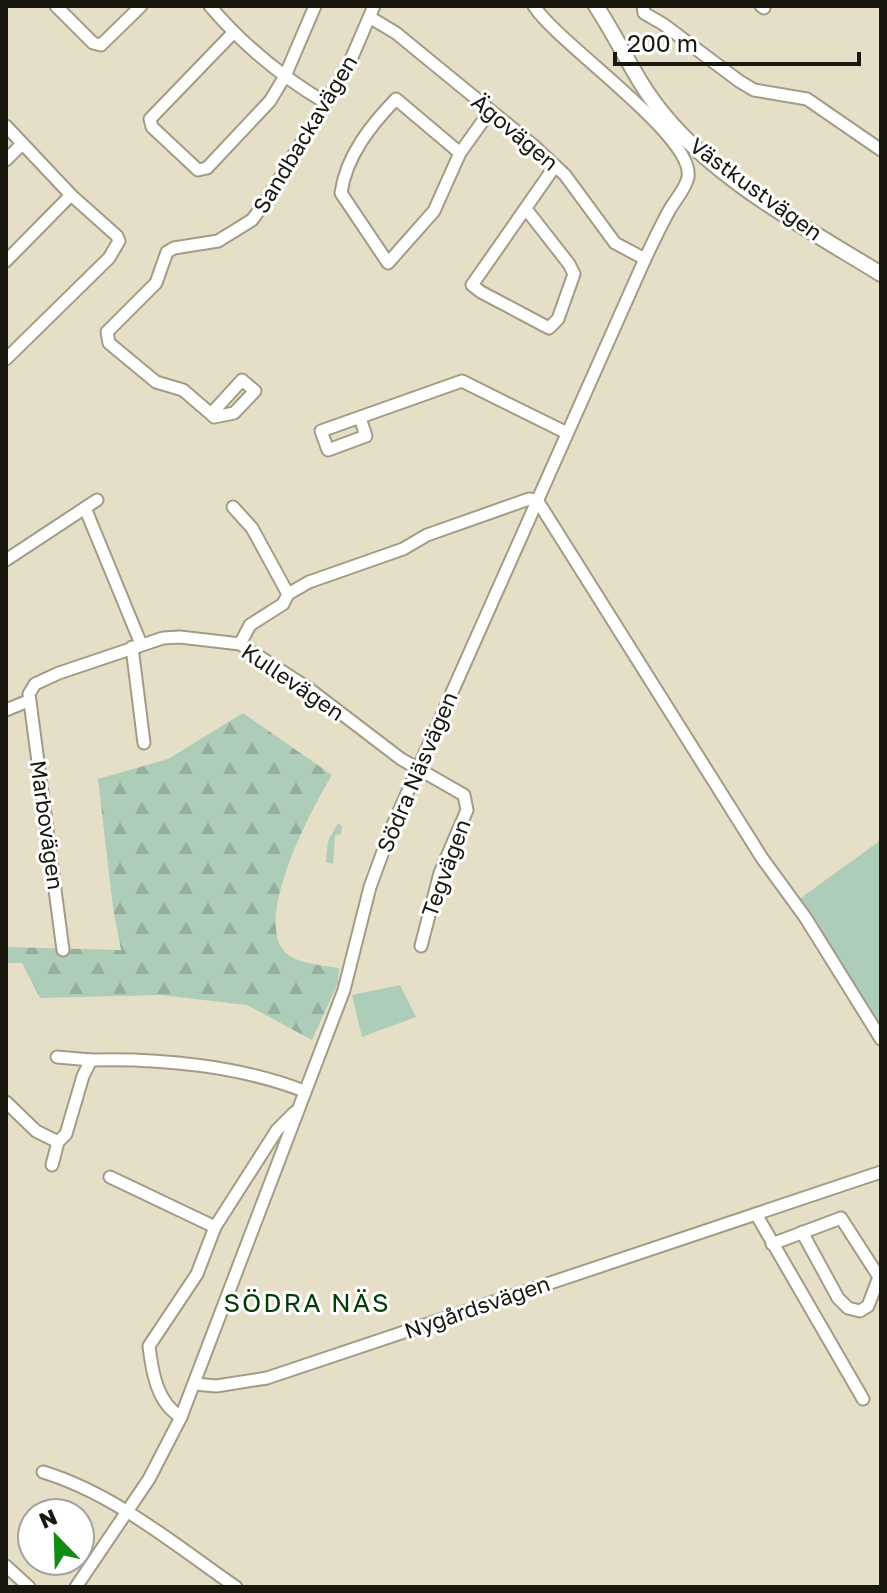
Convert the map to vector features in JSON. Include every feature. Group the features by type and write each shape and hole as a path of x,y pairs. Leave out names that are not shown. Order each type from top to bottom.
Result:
{"main road":[{"name":"Västkustvägen","path":"596,6 640,82 686,139 760,197 881,273"},
{"name":"Västkustvägen","path":"608,6 648,81 690,131 762,189 881,273"}],"street":[{"path":"56,6 93,43 101,45 141,6"},
{"path":"210,6 233,33 285,76 326,103"},
{"path":"233,33 150,119 152,127 198,170 207,168 270,101 285,76 315,6"},
{"name":"Södra Näsvägen","path":"76,1587 149,1479 181,1417 344,990 376,869 433,732 645,259 688,175 687,162 641,107 553,30 534,6"},
{"path":"643,6 644,13 739,81 754,90 807,99 881,150"},
{"name":"Ägovägen","path":"372,12 555,166 615,243 645,259"},
{"name":"Sandbackavägen","path":"211,414 183,390 156,382 109,343 107,332 156,283 167,252 174,248 218,241 252,220 349,64 372,12"},
{"path":"460,153 396,99 370,127 343,177 341,193 388,263 434,211 460,153 490,111"},
{"path":"6,126 119,241 109,258 6,359"},
{"path":"6,160 22,144"},
{"path":"526,209 574,274 558,319 549,328 472,285 555,166"},
{"path":"6,261 71,195"},
{"path":"360,418 462,381 567,433"},
{"path":"240,644 250,625 283,604 288,594 309,582 403,549 427,535 470,519 529,499 537,500 762,858 805,917 881,1039"},
{"path":"6,560 97,500"},
{"path":"233,507 252,528 286,585 288,594"},
{"path":"85,508 137,646 144,743"},
{"name":"Kullevägen","path":"28,701 31,689 43,680 163,638 240,644 308,688 418,770"},
{"path":"6,710 28,701"},
{"name":"Marbovägen","path":"28,701 49,833 63,950"},
{"name":"Tegvägen","path":"418,770 464,795 467,807 440,873 421,946"},
{"path":"57,1057 190,1065 247,1073 304,1091"},
{"path":"52,1165 91,1060"},
{"path":"6,1102 36,1131 58,1142"},
{"path":"181,1417 169,1408 157,1386 149,1346 197,1274 215,1227 277,1130 296,1112"},
{"name":"Nygårdsvägen","path":"195,1384 216,1386 267,1378 881,1172"},
{"path":"110,1177 215,1227"},
{"path":"756,1214 863,1399"},
{"path":"772,1244 802,1232 841,1218 879,1277 868,1306 860,1311 848,1308 838,1298 802,1232"},
{"path":"43,1472 85,1488 127,1512 236,1587"},
{"path":"6,1566 29,1587"}],"green space":[{"path":"243,713 332,775 289,864 276,916 277,937 286,953 304,962 339,968 338,983 312,1040 247,1005 160,995 40,998 22,963 6,963 6,947 121,950 98,779 168,759"},
{"path":"338,823 342,826 341,834 335,835 333,864 326,862 328,841"},
{"path":"881,840 881,1031 798,900"},
{"path":"400,985 416,1017 362,1037 352,995"}],"district":[{"name":"SÖDRA NÄS","path":"307,1303"}]}
